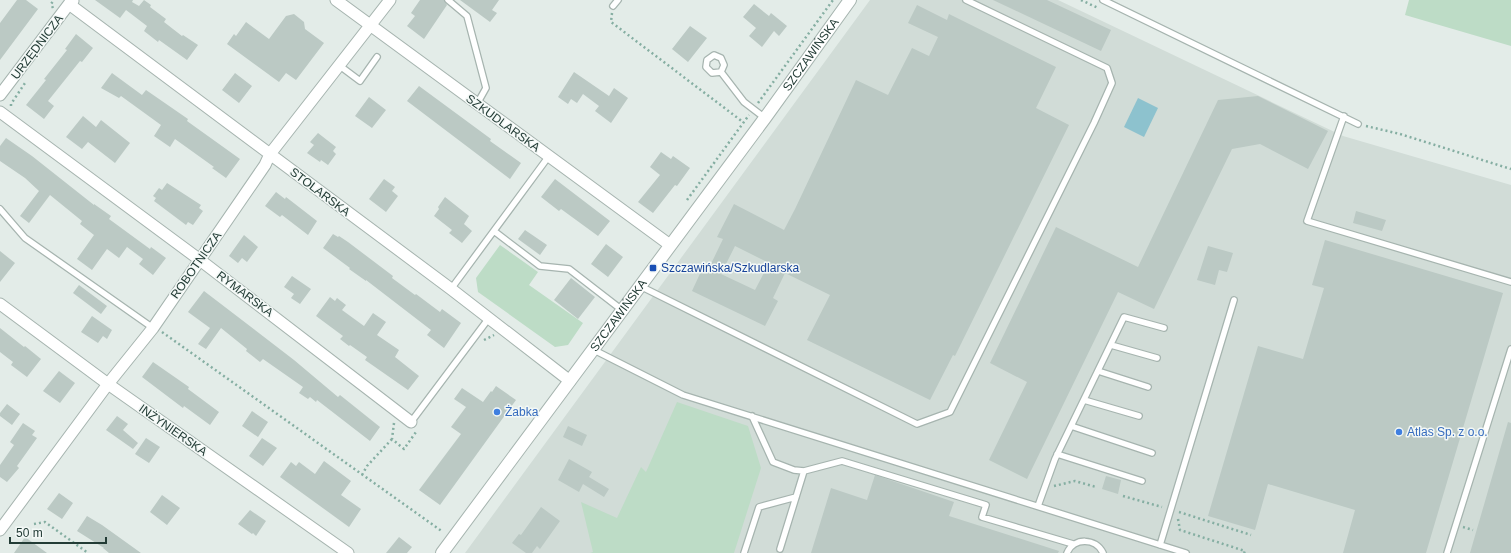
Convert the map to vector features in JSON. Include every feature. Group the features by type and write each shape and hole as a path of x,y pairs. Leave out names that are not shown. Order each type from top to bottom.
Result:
{"street":[{"name":"SZKUDLARSKA","path":"336,0 670,245"},
{"name":"ROBOTNICZA","path":"0,530 108,384 153,328 265,165 270,154 390,0"},
{"name":"SZCZAWIŃSKA","path":"442,553 594,350 850,0"},
{"name":"URZĘDNICZA","path":"0,95 72,2"},
{"name":"STOLARSKA","path":"72,2 570,381"},
{"name":"RYMARSKA","path":"0,112 200,260 415,424"},
{"name":"INŻYNIERSKA","path":"0,304 108,384 348,553"}],"lane":[{"path":"448,0 467,16 486,88 477,104"},
{"path":"613,6 618,0"},
{"path":"640,286 917,424 950,412 1094,123 1112,83 1107,68 966,0"},
{"path":"1103,0 1358,124"},
{"path":"340,66 360,81 377,57"},
{"path":"721,72 744,102 765,118"},
{"path":"1344,116 1307,221 1511,282"},
{"path":"451,289 549,156"},
{"path":"0,209 25,238 153,328"},
{"path":"494,230 540,266 569,269 622,310"},
{"path":"1160,545 1234,300"},
{"path":"1038,506 1057,454 1124,317 1164,328"},
{"path":"415,424 489,318"},
{"path":"1111,345 1157,358"},
{"path":"1447,553 1511,349"},
{"path":"594,350 683,395 1186,553"},
{"path":"1098,371 1148,387"},
{"path":"1084,400 1139,416"},
{"path":"752,416 773,462 794,470 804,471 842,461 986,505 982,517 1073,544"},
{"path":"1071,426 1152,453"},
{"path":"1057,454 1142,481"},
{"path":"780,549 804,471"},
{"path":"744,553 759,507 796,497"},
{"path":"1067,553 1073,544 1079,541 1091,542 1097,545 1103,553"}],"path":[{"path":"613,6 611,22 743,122"},
{"path":"15,123 18,117 13,111 11,104 29,77"},
{"path":"1358,124 1400,134 1451,152 1511,169"},
{"path":"153,328 159,330 444,532"},
{"path":"362,475 366,466 392,438 394,416 398,411"},
{"path":"392,438 404,449 415,424"},
{"path":"1044,489 1075,481 1096,487"},
{"path":"1122,496 1155,504 1251,536"},
{"path":"1180,513 1178,520 1180,530 1245,551 1244,553"},
{"path":"34,524 45,522 88,553"}],"shaded area":[{"path":"870,0 1058,0 1343,136 1511,185 1511,553 465,553"}],"green space":[{"path":"1409,0 1511,0 1511,46 1405,15"},
{"path":"500,245 538,272 529,285 583,323 568,345 555,347 478,292 476,278"},
{"path":"677,402 748,426 761,468 734,553 590,553 593,552 581,502 617,518 641,467 646,472"}],"water":[{"path":"1138,98 1158,108 1144,137 1124,127"}],"building":[{"path":"17,0 26,0 38,9 0,60 0,23"},
{"path":"95,0 133,0 132,2 139,6 144,0 151,5 150,7 166,19 164,22 182,36 183,35 198,45 187,60 159,40 158,42 144,31 147,26 126,10 120,18"},
{"path":"420,0 444,0 447,5 424,39 407,26 415,16 411,13"},
{"path":"460,0 499,0 492,10 497,13 490,22"},
{"path":"993,0 1047,0 1111,30 1101,51"},
{"path":"754,4 769,16 771,13 787,26 779,36 774,31 762,47 749,36 756,28 743,17"},
{"path":"917,5 947,20 949,14 1056,67 1036,108 1069,125 955,356 953,355 930,400 807,340 830,295 785,273 773,298 778,301 765,326 692,291 704,265 709,268 723,239 717,237 734,204 784,230 856,80 888,95 912,48 929,56 938,37 908,23","holes":["735,246 769,263 755,290 721,274"]},
{"path":"294,14 304,22 305,29 324,43 296,80 286,73 279,82 227,44 234,34 236,36 246,22 269,39 286,16"},
{"path":"690,26 707,38 688,62 672,49"},
{"path":"76,34 93,48 82,62 80,61 48,101 54,106 44,119 26,105 46,80 44,79 67,50 65,49"},
{"path":"574,72 609,96 614,88 628,98 611,123 595,111 599,106 583,94 577,103 571,99 568,104 558,97"},
{"path":"112,73 142,95 146,90 188,119 187,121 240,159 226,178 212,168 214,167 175,139 170,147 154,136 161,125 121,96 119,98 101,88"},
{"path":"235,73 252,86 239,103 222,90"},
{"path":"419,86 521,163 510,179 407,101"},
{"path":"1258,96 1328,131 1308,169 1260,144 1232,149 1154,309 1118,292 1027,479 989,460 1027,382 990,363 1056,227 1138,267 1218,100"},
{"path":"369,97 386,110 372,128 355,116"},
{"path":"83,116 96,127 101,120 130,143 115,163 88,142 82,149 66,137"},
{"path":"318,133 336,147 333,151 336,154 328,165 321,160 320,162 307,153 314,145 310,142"},
{"path":"6,138 32,156 94,205 111,216 109,219 150,249 151,247 166,258 153,275 139,264 143,259 127,247 119,258 107,249 92,270 77,259 94,235 80,224 82,221 50,195 29,223 20,216 39,191 25,178 0,161 0,146"},
{"path":"661,152 671,159 673,156 690,168 677,186 675,185 653,213 638,202 660,175 650,167"},
{"path":"384,179 395,187 392,191 398,196 386,212 369,199"},
{"path":"555,179 610,221 598,236 561,209 559,211 541,197"},
{"path":"167,183 201,205 199,208 203,211 193,225 188,222 186,225 154,201 156,198 153,196 159,188 162,190"},
{"path":"276,192 285,199 286,197 317,221 308,235 282,215 280,217 265,206"},
{"path":"445,197 469,216 464,224 472,231 462,243 449,233 452,230 434,216"},
{"path":"1356,211 1386,220 1382,231 1353,223"},
{"path":"525,230 547,245 540,255 518,239"},
{"path":"333,234 348,242 393,276 392,278 415,295 416,294 440,312 442,309 461,323 444,348 427,335 431,330 323,248"},
{"path":"244,235 258,247 247,262 242,258 238,263 229,256"},
{"path":"1325,240 1503,293 1426,553 1343,553 1355,510 1268,484 1255,530 1208,516 1258,346 1303,359 1324,288 1312,285"},
{"path":"606,244 623,257 608,277 591,264"},
{"path":"1208,246 1233,253 1227,272 1219,270 1215,285 1197,280"},
{"path":"0,251 15,263 0,282"},
{"path":"292,276 311,289 300,304 291,298 294,294 284,287"},
{"path":"571,278 595,297 578,319 554,300"},
{"path":"79,285 107,306 101,314 73,293"},
{"path":"204,291 294,360 338,397 340,395 380,427 370,441 317,400 316,402 310,397 308,399 299,393 303,387 263,359 260,362 246,351 247,349 221,328 206,349 198,344 210,328 188,312"},
{"path":"330,297 335,301 337,298 346,305 342,310 364,326 373,313 386,322 377,335 399,350 395,357 419,376 408,390 365,360 367,357 340,339 343,336 316,316"},
{"path":"92,316 112,330 107,339 103,336 98,343 81,332"},
{"path":"0,328 41,359 27,377 11,365 13,362 0,352"},
{"path":"153,362 189,387 188,389 219,412 210,425 184,406 183,408 142,377"},
{"path":"59,371 75,383 60,403 43,391"},
{"path":"496,386 516,400 440,505 419,490 461,434 451,427 466,407 454,399 462,388 483,402"},
{"path":"7,404 20,414 12,425 0,416 0,413"},
{"path":"252,411 268,422 258,437 242,426"},
{"path":"117,416 128,424 123,430 138,443 133,449 106,430"},
{"path":"1508,422 1511,423 1511,553 1470,553"},
{"path":"23,423 35,431 32,435 37,438 17,466 19,468 7,482 0,477 0,465 14,445 10,442"},
{"path":"568,426 587,435 582,446 563,437"},
{"path":"146,438 160,447 149,463 135,454"},
{"path":"262,438 277,448 263,466 249,456"},
{"path":"569,459 592,472 589,477 609,489 604,497 583,484 579,492 558,480"},
{"path":"324,461 351,481 341,495 361,509 349,527 280,477 291,462 296,466 299,462 315,474"},
{"path":"875,475 954,502 949,516 1059,551 1058,553 811,553 831,488 867,500"},
{"path":"1106,476 1121,480 1118,494 1102,489"},
{"path":"59,493 73,503 62,519 47,509"},
{"path":"162,495 180,508 167,525 150,512"},
{"path":"541,507 560,521 540,549 537,546 532,553 526,553 512,543 519,534 521,535"},
{"path":"250,510 266,521 256,536 238,524"},
{"path":"87,516 141,553 109,553 104,548 77,531"},
{"path":"25,537 47,553 14,553"},
{"path":"399,537 412,547 407,553 386,553"}],"place":[{"name":"Szczawińska/Szkudlarska","path":"653,268"},
{"name":"Żabka","path":"497,412"},
{"name":"Atlas Sp. z o.o.","path":"1399,432"}]}
